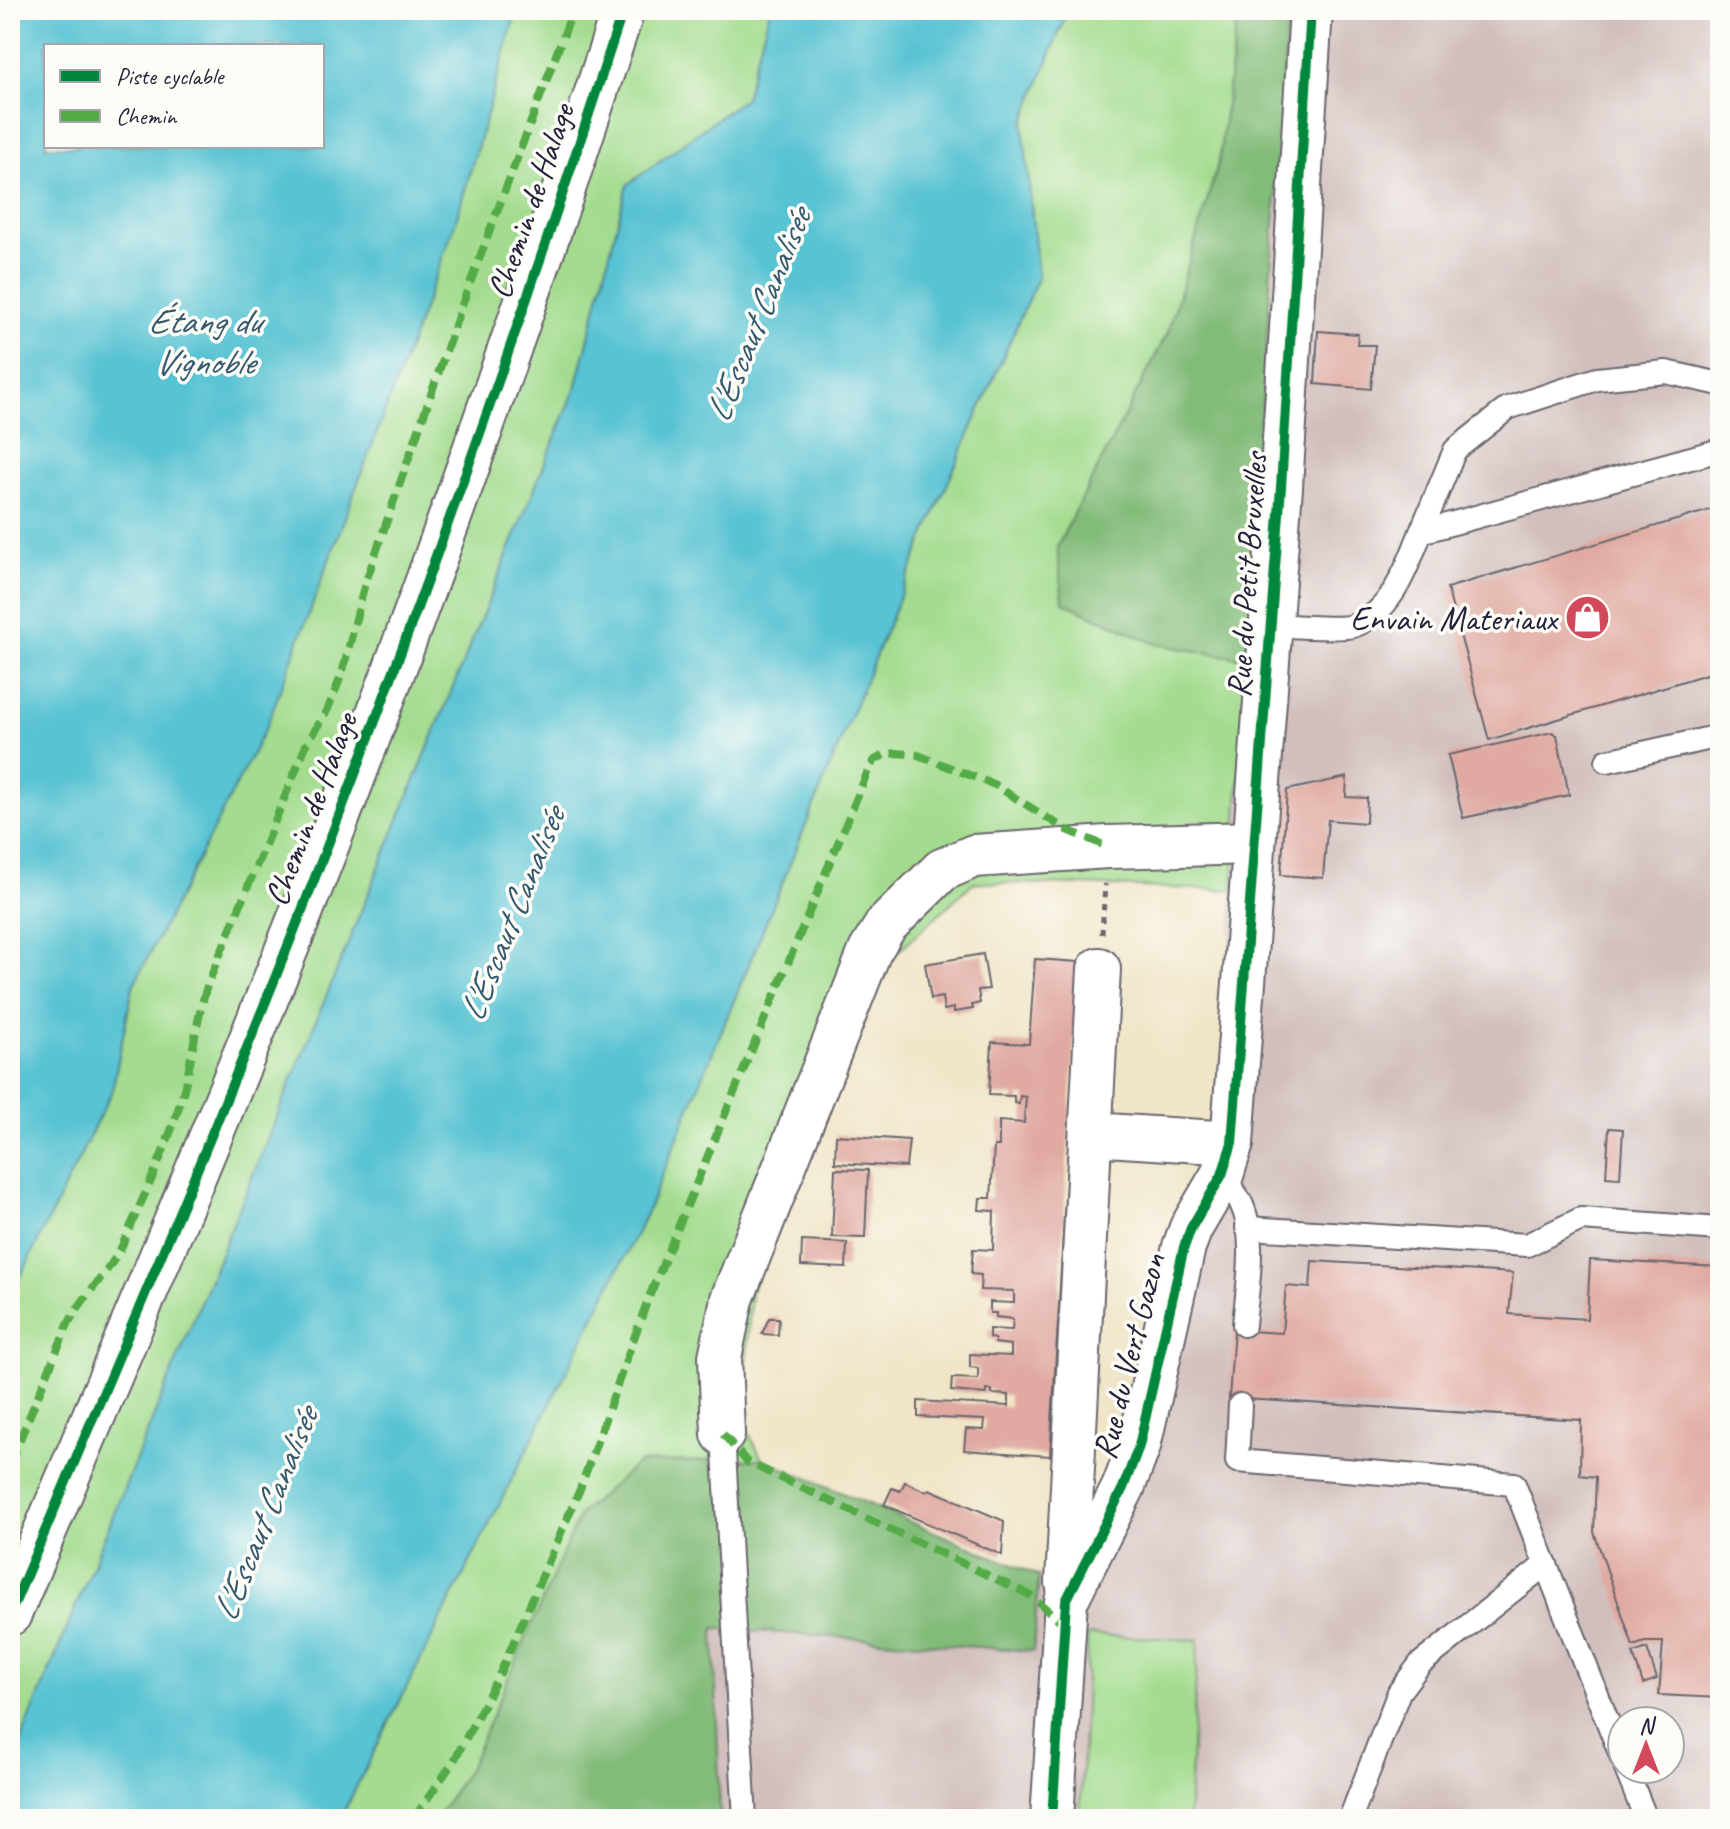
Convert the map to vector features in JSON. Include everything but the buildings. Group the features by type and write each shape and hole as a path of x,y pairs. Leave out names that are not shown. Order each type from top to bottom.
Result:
{"street":[{"name":"Chemin de Halage","path":"10,1614 181,1207 344,803 409,630 569,177 623,10"},
{"name":"Rue du Petit Bruxelles","path":"1227,1159 1271,625 1311,10"},
{"path":"723,1434 720,1357 732,1299 877,938 896,913 942,870 957,862 994,854 1254,843"},
{"name":"Rue du Vert Gazon","path":"1052,1819 1099,969"},
{"path":"1091,1134 1227,1159"},
{"name":"Rue du Vert Gazon","path":"1066,1601 1123,1488 1139,1446 1180,1260 1191,1228 1227,1159"}],"lane":[{"path":"1271,625 1352,627 1377,611 1402,580 1455,450 1508,408 1597,379 1666,372 1720,384"},
{"path":"1421,532 1720,450"},
{"path":"1607,761 1720,736"},
{"path":"1227,1159 1249,1244 1244,1325"},
{"path":"1247,1228 1527,1245 1581,1219 1720,1229"},
{"path":"1240,1405 1237,1461 1514,1484 1606,1717"},
{"path":"723,1434 745,1819"},
{"path":"1350,1819 1399,1692 1409,1676 1546,1564"},
{"path":"1632,1785 1646,1819"}],"path":[{"path":"1099,969 1108,847"}],"shaded area":[{"path":"1288,10 1720,10 1720,1819 1188,1819 1198,1640 1089,1635 1080,1819 720,1819 714,1628 1033,1651 1039,1576 1097,1508 1143,1384 1221,1112 1241,727 1273,276"}],"green space":[{"path":"517,10 770,10 745,98 627,185 577,385 10,1767 10,1298 112,1091 133,986 267,724 454,227"},
{"path":"1068,10 1238,10 1219,161 1168,332 1057,547 1156,644 1246,659 1233,890 974,882 882,966 751,1292 742,1420 762,1459 638,1463 471,1764 436,1819 340,1819 647,1212 928,528 1038,277 1023,124"},
{"path":"1238,10 1288,10 1246,659 1156,644 1063,602 1057,547 1168,332 1219,161"},
{"path":"762,1459 1039,1576 1033,1651 714,1628 720,1819 436,1819 471,1764 580,1514 638,1463"},
{"path":"1088,1635 1198,1640 1188,1819 1080,1819"}],"water":[{"name":"Étang du Vignoble","path":"10,10 517,10 454,227 267,725 133,986 112,1091 10,1298"},
{"name":"L'Escaut Canalisée","path":"770,10 1068,10 1023,124 1038,277 928,528 647,1212 340,1819 10,1819 10,1767 577,385 627,185 745,98"}],"marked path":[{"path":"10,1463 68,1324 121,1248 168,1138 185,1086 207,986 307,743 328,709 342,674 364,587 463,302 573,10"},
{"path":"413,1819 454,1761 501,1671 580,1489 647,1302 870,766 884,755 918,755 995,785 1065,829 1108,847"},
{"path":"723,1434 747,1462 1030,1595 1064,1624"}],"cycle path":[{"path":"10,1614 223,1107 345,800 489,407 623,10"},
{"path":"1052,1819 1066,1601 1123,1488 1139,1446 1184,1247 1191,1228 1222,1175 1232,1143 1281,487 1311,10"}],"place":[{"name":"Envain Materiaux","path":"1588,618"}]}
